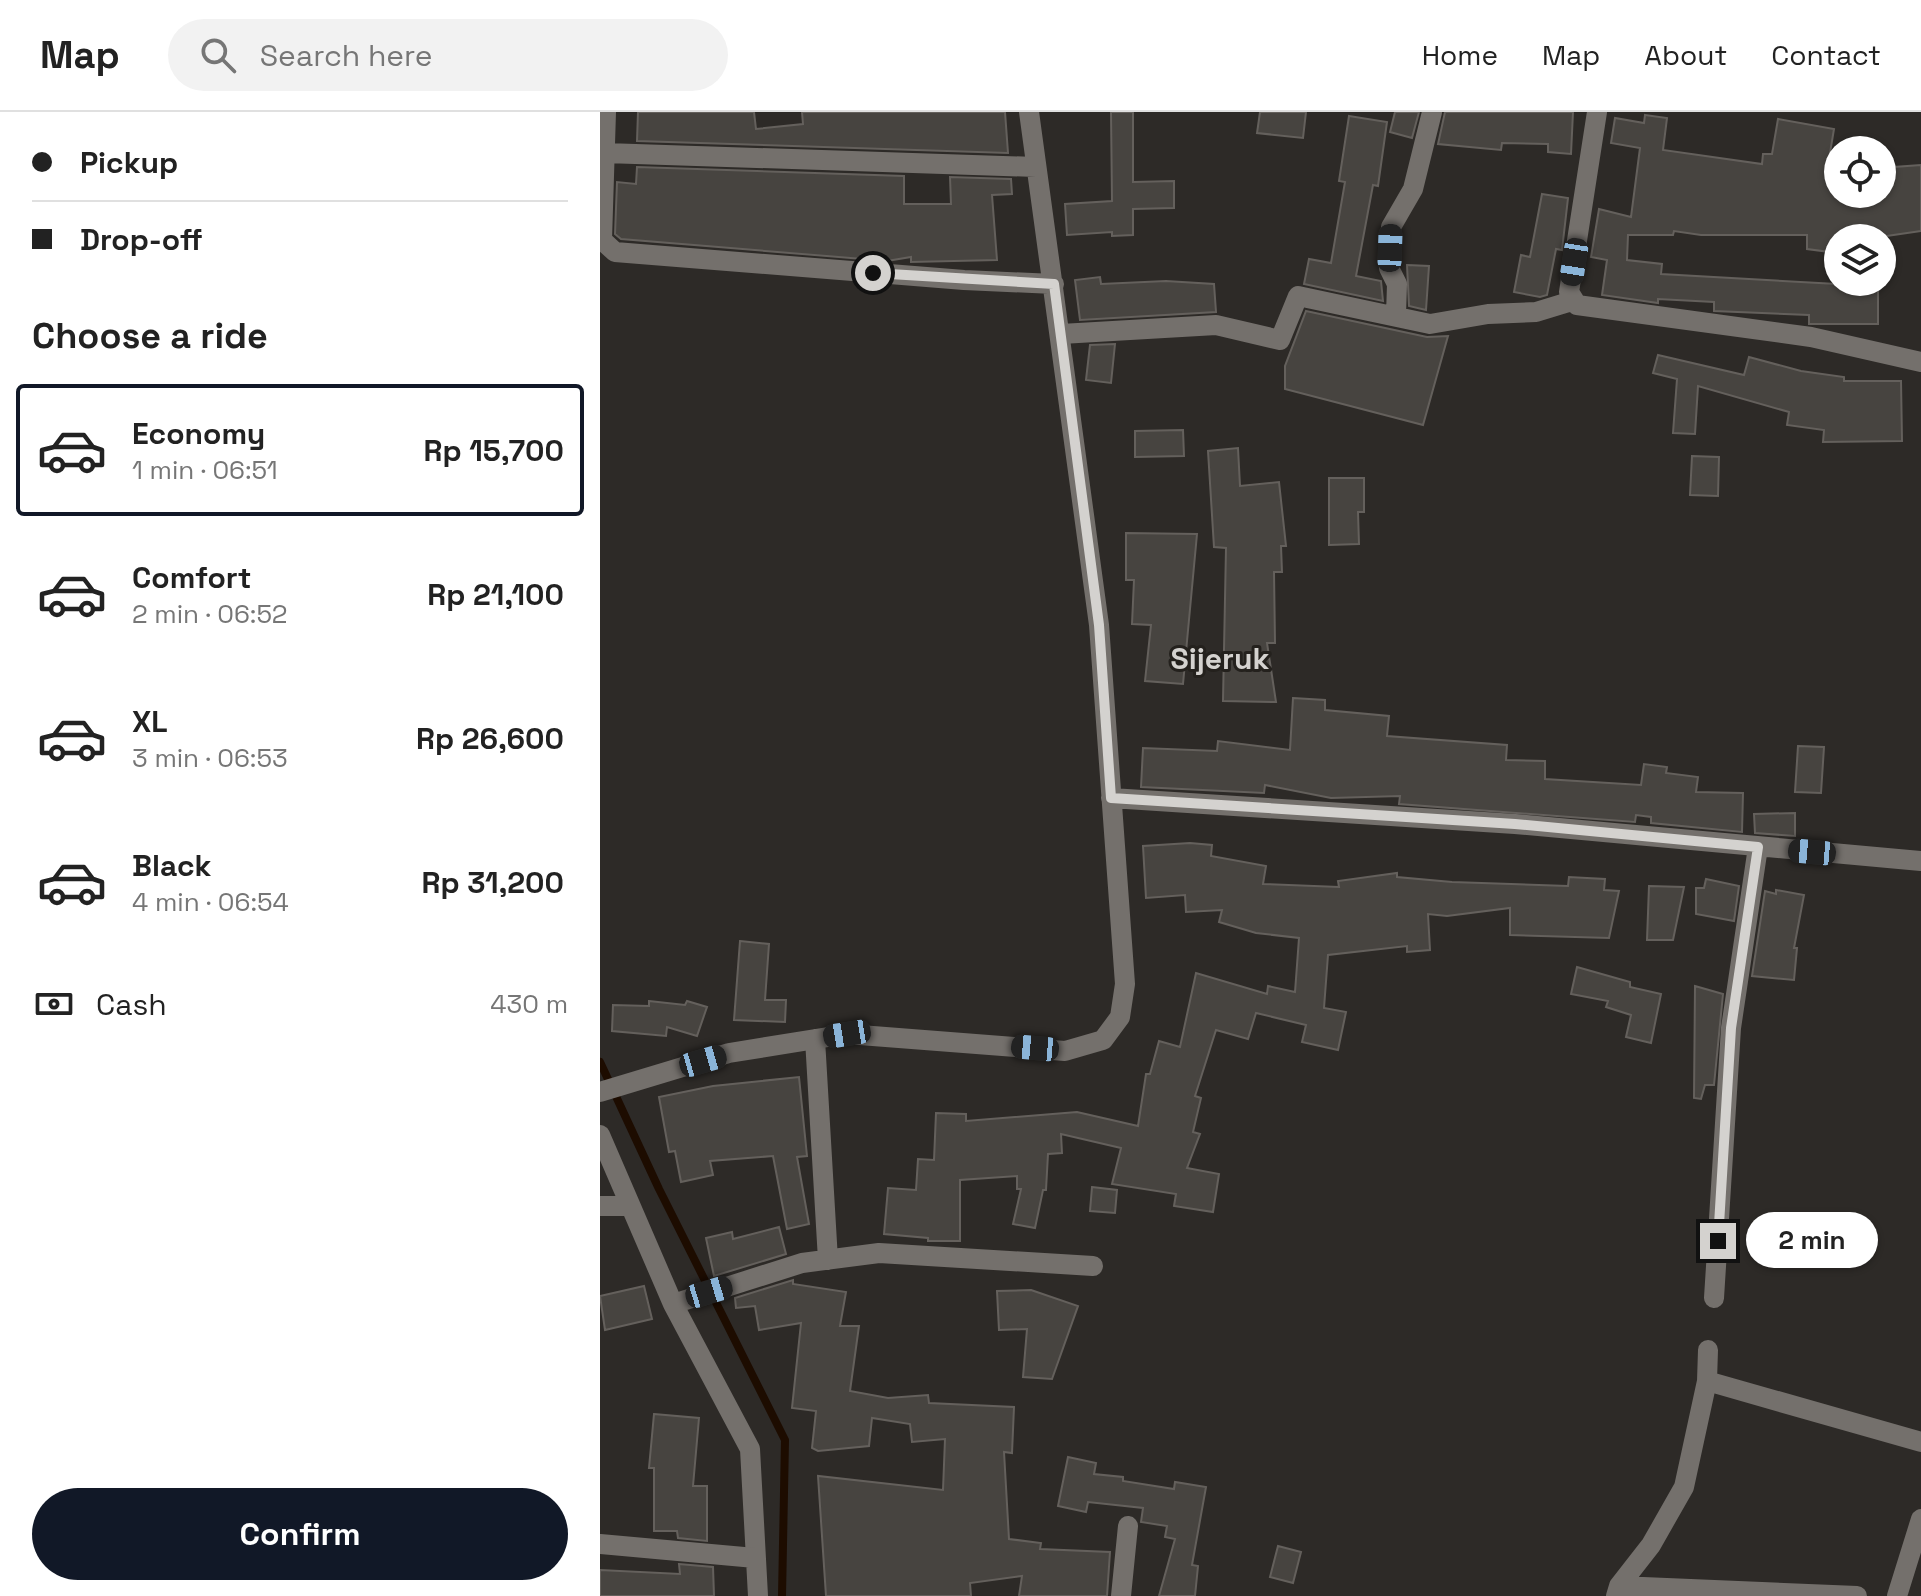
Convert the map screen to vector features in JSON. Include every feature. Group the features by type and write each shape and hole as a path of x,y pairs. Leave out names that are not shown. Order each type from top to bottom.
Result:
{"street":[{"path":"606,112 602,240 615,252 964,280 1054,284"},
{"path":"600,1092 729,1053 847,1034 1065,1051 1103,1040 1120,1017 1125,984 1099,625 1029,112"},
{"path":"1396,315 1397,284 1389,268 1391,227 1413,189 1432,112"},
{"path":"1597,112 1569,292 1577,305 1811,337 1921,362"},
{"path":"605,153 1036,167"},
{"path":"1061,334 1216,325 1280,340 1298,296 1430,324 1488,314 1536,312 1572,301"},
{"path":"1111,798 1515,824 1921,861"},
{"path":"1714,1298 1731,1028 1758,847"},
{"path":"815,1039 828,1260"},
{"path":"600,1135 628,1206 682,1301 750,1449 756,1502 758,1596"},
{"path":"600,1206 628,1206"},
{"path":"682,1301 802,1263 879,1253 1093,1266"},
{"path":"1618,1591 1651,1545 1684,1487 1707,1381 1708,1350"},
{"path":"1707,1381 1921,1442"},
{"path":"1897,1596 1921,1519"},
{"path":"1121,1596 1128,1526"},
{"path":"600,1544 755,1558"},
{"path":"1618,1591 1857,1596"}],"building":[{"path":"638,112 754,112 756,129 803,124 802,112 1005,112 1008,153 637,141"},
{"path":"1111,112 1133,112 1133,182 1174,181 1174,208 1133,209 1133,235 1112,236 1112,232 1067,235 1065,204 1112,201"},
{"path":"1260,112 1306,112 1303,138 1257,133"},
{"path":"1395,112 1419,112 1412,138 1390,132"},
{"path":"1445,112 1573,112 1571,154 1548,152 1548,144 1502,143 1501,150 1438,144"},
{"path":"1645,115 1667,118 1663,150 1762,164 1763,154 1772,154 1778,119 1834,129 1833,136 1824,136 1824,208 1896,208 1896,167 1921,165 1921,231 1896,235 1896,224 1824,224 1824,251 1807,249 1807,235 1701,235 1674,231 1673,235 1628,235 1627,260 1662,264 1661,274 1824,283 1824,296 1878,296 1878,324 1809,324 1809,315 1714,311 1714,302 1658,299 1658,303 1602,295 1607,260 1591,257 1599,209 1631,217 1640,148 1611,143 1615,118 1644,123"},
{"path":"1349,116 1387,122 1378,186 1373,185 1356,276 1381,281 1383,301 1304,284 1309,259 1331,263 1345,182 1339,181"},
{"path":"637,167 904,176 904,204 951,204 950,177 1011,179 1012,194 992,195 997,260 911,262 911,257 887,261 621,239 615,234 617,182 636,184"},
{"path":"1542,194 1568,198 1562,250 1556,249 1547,295 1540,297 1514,292 1521,255 1530,257"},
{"path":"1407,265 1429,266 1426,310 1409,306"},
{"path":"1100,277 1101,284 1166,281 1214,284 1216,312 1080,320 1075,280"},
{"path":"1306,311 1427,337 1448,336 1423,425 1285,389 1285,366"},
{"path":"1115,344 1111,383 1086,380 1090,345"},
{"path":"1658,355 1744,375 1749,357 1801,371 1844,377 1844,381 1901,381 1902,441 1823,442 1824,430 1787,425 1789,412 1698,386 1695,434 1673,433 1677,379 1653,373"},
{"path":"1183,430 1184,456 1135,457 1135,431"},
{"path":"1238,448 1240,486 1279,482 1286,546 1281,546 1282,572 1274,572 1275,643 1267,643 1276,702 1223,701 1226,548 1214,547 1208,451"},
{"path":"1692,456 1719,457 1718,496 1690,495"},
{"path":"1329,478 1364,478 1364,512 1358,512 1359,544 1329,545"},
{"path":"1126,533 1197,534 1183,684 1145,681 1151,625 1132,624 1134,580 1126,580"},
{"path":"1293,698 1325,700 1325,710 1389,716 1387,736 1507,745 1506,760 1545,761 1545,779 1641,785 1644,764 1667,767 1666,773 1698,777 1696,792 1743,793 1742,832 1651,823 1651,817 1636,815 1635,822 1399,804 1400,796 1331,798 1265,785 1264,793 1141,787 1143,748 1217,751 1218,741 1290,750"},
{"path":"1798,746 1824,747 1821,793 1795,792"},
{"path":"1795,813 1795,836 1755,833 1754,814"},
{"path":"1212,845 1211,856 1266,866 1263,884 1339,887 1338,881 1397,873 1397,877 1452,882 1568,886 1569,877 1605,879 1604,890 1619,891 1609,938 1510,935 1510,908 1447,916 1428,914 1430,950 1407,952 1407,946 1328,955 1324,1008 1346,1012 1338,1050 1302,1042 1306,1025 1256,1013 1248,1039 1216,1030 1195,1096 1201,1098 1193,1132 1200,1134 1187,1168 1219,1174 1213,1212 1174,1206 1176,1194 1112,1184 1121,1148 1061,1134 1062,1153 1048,1154 1046,1190 1043,1190 1035,1228 1013,1224 1021,1189 1017,1189 1017,1176 960,1180 960,1241 928,1241 928,1238 884,1234 888,1188 916,1190 918,1159 934,1160 936,1113 966,1114 966,1121 1077,1112 1138,1126 1146,1074 1150,1074 1159,1041 1180,1047 1196,973 1267,994 1268,986 1295,992 1299,938 1256,933 1219,922 1222,910 1186,912 1185,895 1146,898 1143,846"},
{"path":"1706,879 1739,886 1734,921 1696,914 1696,888 1704,888"},
{"path":"1649,886 1684,887 1673,940 1647,940"},
{"path":"1776,890 1804,895 1794,948 1797,948 1794,980 1752,976 1765,891 1776,894"},
{"path":"740,941 769,944 765,1000 786,1000 785,1022 734,1020"},
{"path":"1577,967 1630,982 1630,987 1661,994 1651,1043 1626,1037 1631,1015 1606,1007 1608,1001 1571,994"},
{"path":"1695,986 1723,994 1714,1085 1705,1085 1701,1099 1694,1098"},
{"path":"649,1001 685,1005 687,1001 707,1007 697,1036 667,1027 666,1036 612,1031 613,1005 649,1006"},
{"path":"799,1077 807,1156 797,1157 809,1224 787,1229 773,1156 710,1161 713,1175 681,1182 675,1151 669,1152 659,1097 713,1086"},
{"path":"1092,1187 1117,1190 1115,1213 1090,1211"},
{"path":"779,1227 786,1254 714,1276 706,1238 732,1232 733,1239"},
{"path":"793,1280 793,1284 846,1292 840,1326 859,1326 850,1391 888,1398 928,1395 929,1403 1014,1407 1012,1453 1004,1452 1009,1539 1041,1543 1040,1549 1110,1552 1107,1596 1019,1596 1022,1576 970,1583 971,1596 826,1596 818,1476 943,1490 945,1439 912,1442 910,1424 872,1418 869,1446 818,1451 812,1448 816,1411 792,1408 801,1323 759,1330 755,1306 736,1308 735,1298"},
{"path":"644,1286 652,1319 605,1330 600,1296"},
{"path":"1031,1290 1078,1306 1052,1379 1023,1377 1027,1329 999,1330 997,1291"},
{"path":"654,1414 699,1418 693,1486 707,1486 707,1541 678,1538 677,1531 654,1531 654,1468 649,1468"},
{"path":"1068,1457 1096,1463 1094,1474 1123,1477 1123,1481 1174,1489 1175,1482 1206,1487 1192,1565 1198,1566 1195,1596 1159,1596 1175,1539 1165,1537 1167,1526 1141,1522 1143,1508 1088,1502 1086,1512 1058,1506"},
{"path":"1278,1546 1301,1552 1293,1583 1270,1577"},
{"path":"679,1564 713,1567 714,1596 600,1596 600,1570 680,1574"}],"waterway":[{"path":"600,1062 659,1189 785,1440 782,1596"}],"district":[{"name":"Sijeruk","path":"1220,658"}],"route":[{"path":"873,273 1054,284 1099,625 1111,798 1515,824 1758,847 1731,1028 1718,1241"}]}
